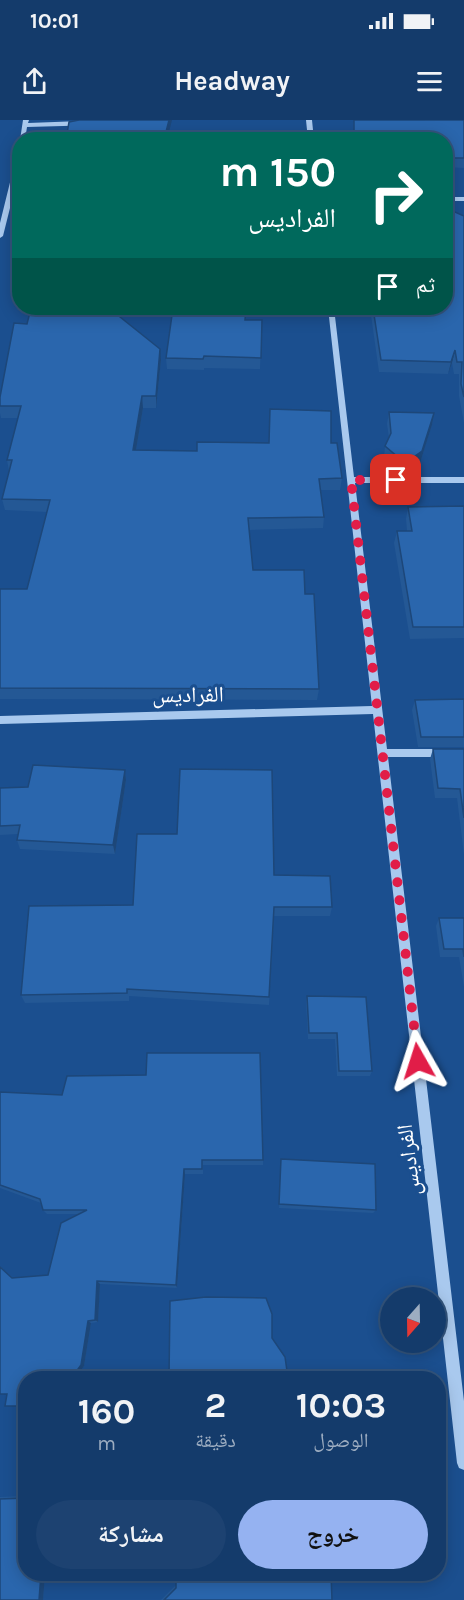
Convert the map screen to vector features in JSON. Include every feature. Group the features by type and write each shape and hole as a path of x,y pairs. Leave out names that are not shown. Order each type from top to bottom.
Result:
{"street":[{"path":"26,123 100,123 105,120"},
{"path":"0,236 12,187"},
{"name":"الفراديس","path":"332,315 464,1463"},
{"path":"351,480 464,480"},
{"name":"الفراديس","path":"0,720 377,710"},
{"path":"382,753 464,753"}],"building":[{"path":"169,120 166,132 67,132 69,122"},
{"path":"354,120 464,120 464,158 453,158 453,132 354,132"},
{"path":"453,211 464,216 464,397 461,384 462,362 457,362 455,350 451,362 381,360 374,315 453,315"},
{"path":"29,315 118,315 160,349 156,396 142,396 133,450 197,451 197,442 269,443 270,409 331,411 331,443 337,443 342,478 319,479 324,517 248,518 253,570 304,570 305,594 314,594 319,689 0,688 0,589 27,589 50,500 2,499 12,460 7,460 21,406 0,406 0,397 14,323 27,324"},
{"path":"172,315 245,315 245,320 262,320 261,358 204,356 203,359 166,358"},
{"path":"389,412 434,413 422,451 405,463 385,446 391,433"},
{"path":"464,506 464,627 413,627 397,531 412,531 408,507"},
{"path":"464,699 464,737 421,737 415,700"},
{"path":"433,749 464,749 464,818 460,789 438,788"},
{"path":"33,765 125,770 113,845 17,840 20,825 0,826 0,788 28,787"},
{"path":"180,769 272,770 274,875 330,876 332,907 274,907 269,997 127,989 127,993 21,995 29,906 133,905 137,834 177,834"},
{"path":"439,918 464,918 464,957 463,949 444,949"},
{"path":"307,996 366,997 372,1071 339,1071 337,1033 309,1033"},
{"path":"147,1053 260,1053 263,1160 202,1160 202,1169 184,1169 176,1285 97,1281 95,1320 88,1321 81,1365 77,1371 18,1371 18,1406 5,1406 7,1394 0,1394 0,1267 12,1278 48,1275 61,1223 87,1210 43,1210 40,1199 0,1185 0,1092 62,1095 67,1076 146,1075"},
{"path":"281,1159 375,1164 376,1210 279,1204"},
{"path":"206,1297 266,1298 272,1314 272,1338 285,1357 287,1371 169,1371 170,1301"},
{"path":"18,1498 18,1581 40,1581 39,1600 0,1600 0,1499"},
{"path":"176,1581 331,1581 332,1600 164,1600 176,1588"}],"route":[{"path":"396,480 351,480 418,1061"}]}
